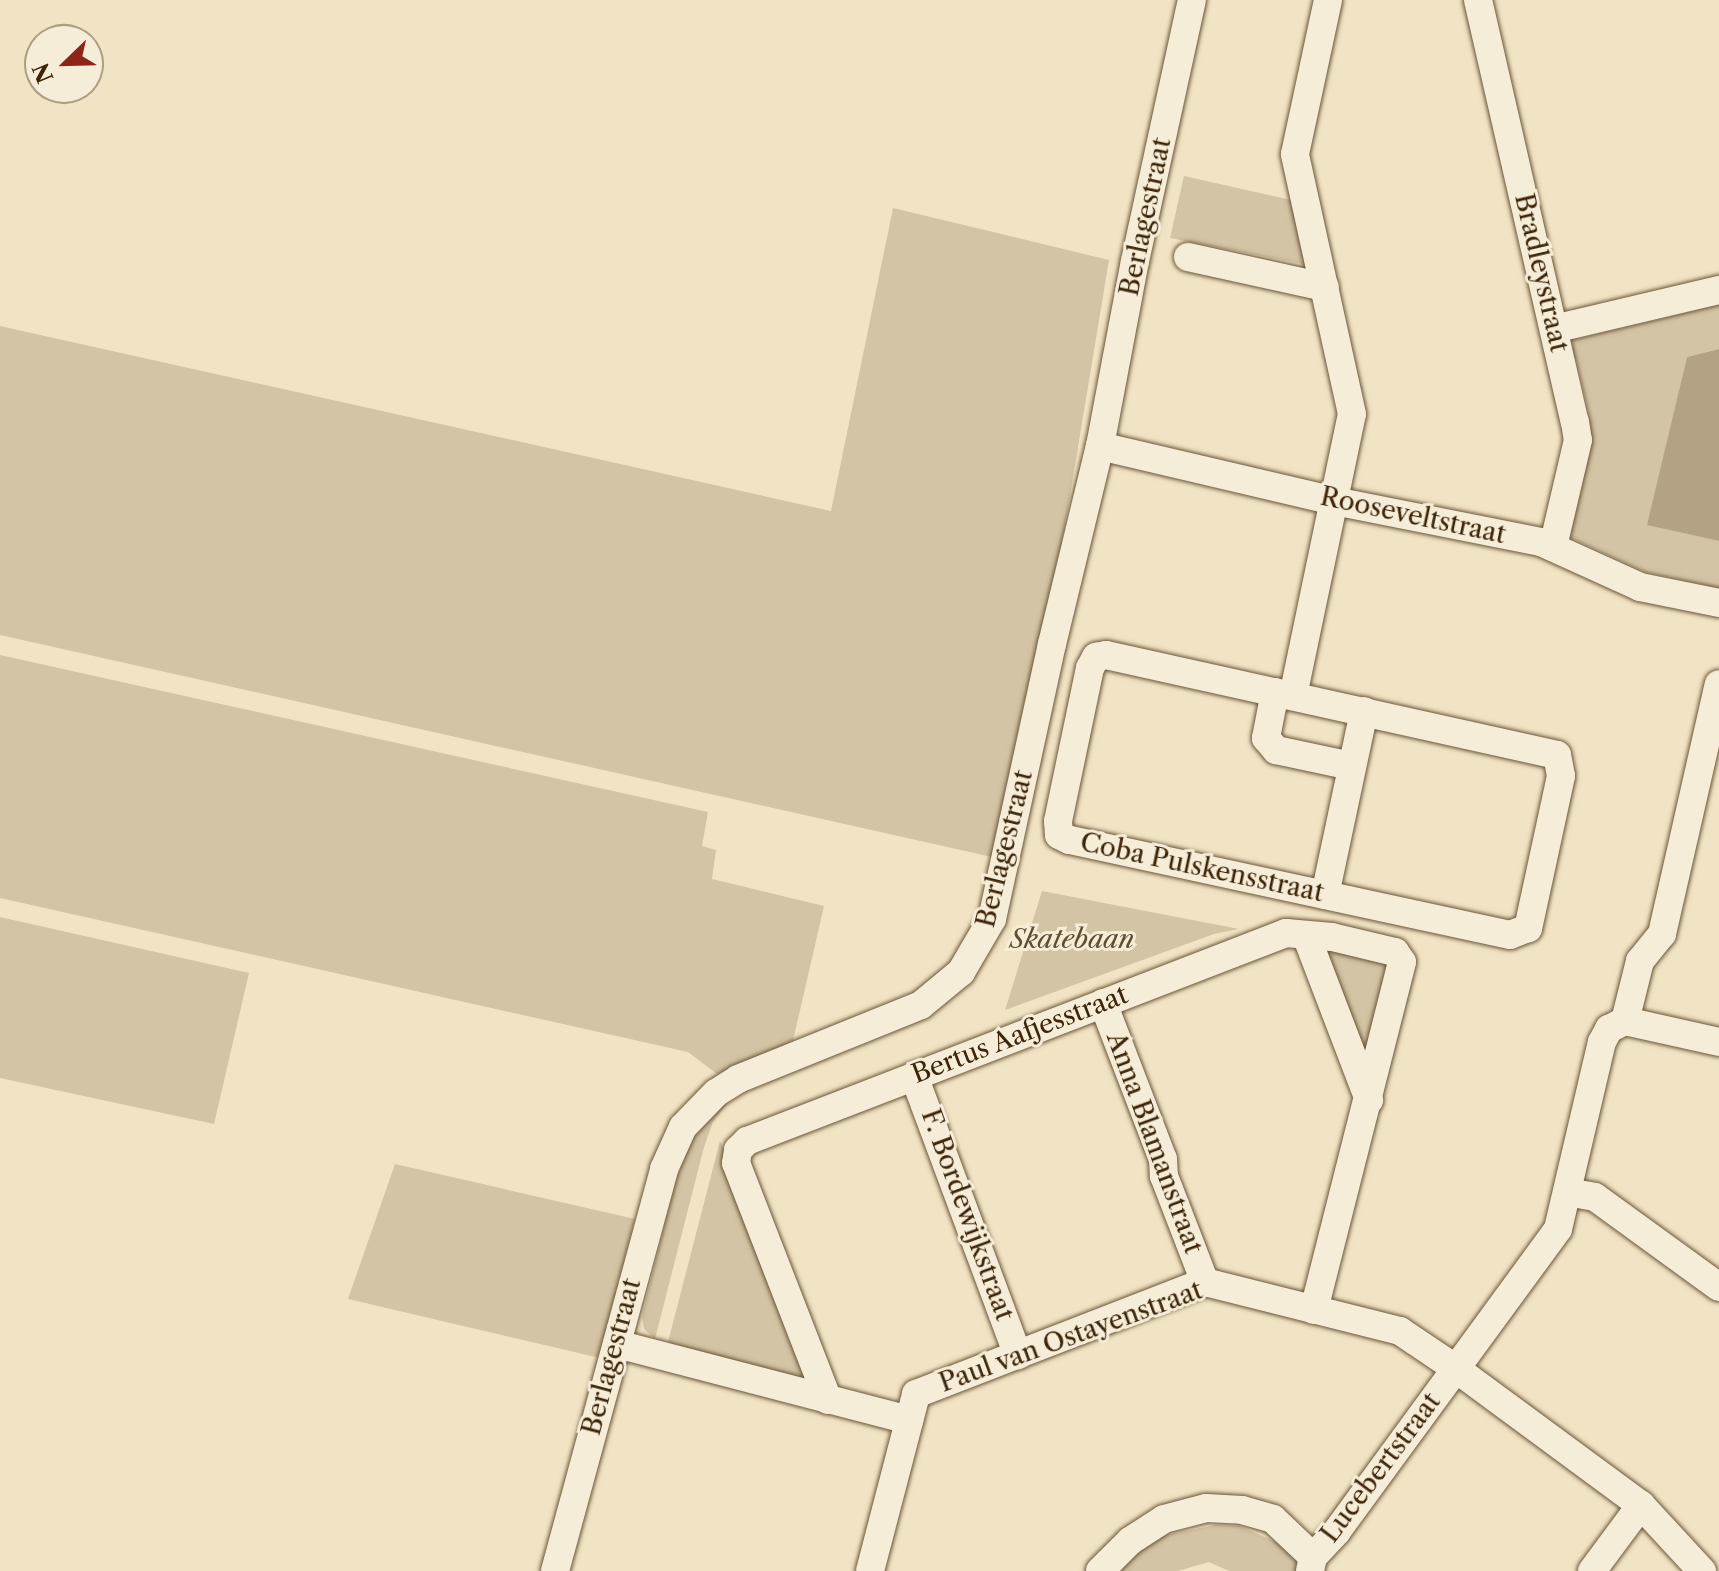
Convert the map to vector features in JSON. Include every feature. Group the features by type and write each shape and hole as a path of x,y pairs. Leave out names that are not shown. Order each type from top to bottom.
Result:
{"street":[{"name":"Berlagestraat","path":"555,1571 664,1169 679,1135 697,1110 738,1079 921,1005 945,988 978,947 1000,891 1052,644 1100,446 1135,261 1192,0"},
{"path":"1328,0 1295,154 1352,414 1334,501 1284,694 1266,738 1276,750 1351,766"},
{"name":"Bradleystraat","path":"1478,0 1578,440 1553,547"},
{"path":"1188,257 1325,287"},
{"path":"1554,329 1719,290"},
{"name":"Rooseveltstraat","path":"1100,446 1334,501 1553,547 1640,587 1719,603"},
{"name":"Coba Pulskensstraat","path":"1284,694 1106,655 1096,657 1090,668 1061,806 1059,835 1069,840 1510,935 1522,932 1530,920 1561,776 1557,755 1364,711"},
{"path":"1284,694 1364,711 1325,895"},
{"path":"1717,701 1662,934 1640,961 1625,1021 1719,1042"},
{"name":"Bertus Aafjesstraat","path":"828,1400 736,1163 738,1150 747,1141 1286,933 1306,935"},
{"path":"1306,935 1369,1100 1314,1310"},
{"name":"Coba Pulskensstraat","path":"1306,935 1395,952 1400,957 1401,974 1369,1100"},
{"name":"Anna Blamanstraat","path":"1103,1003 1163,1159 1164,1176 1205,1282"},
{"name":"Lucebertstraat","path":"1312,1564 1558,1229 1602,1042 1609,1029 1625,1021"},
{"name":"F. Bordewijkstraat","path":"914,1076 1018,1355"},
{"path":"1567,1192 1595,1197 1719,1287"},
{"path":"1689,1266 1719,1271"},
{"name":"Paul van Ostayenstraat","path":"870,1571 916,1394 1205,1282 1400,1331 1641,1505 1702,1571"},
{"path":"617,1344 909,1420"},
{"path":"1592,1571 1641,1505"},
{"path":"1100,1571 1130,1541 1164,1519 1206,1508 1242,1510 1273,1519 1312,1564"}],"green space":[{"path":"1184,176 1296,201 1309,265 1170,238"},
{"path":"893,208 1109,260 1059,562 992,857 0,635 0,326 831,511"},
{"path":"1719,305 1719,349 1687,357 1648,525 1719,541 1719,588 1645,572 1571,538 1568,529 1584,421 1590,418 1576,359 1573,359 1572,340"},
{"path":"0,655 708,812 702,846 716,850 712,879 824,906 792,1045 717,1074 688,1052 0,898"},
{"name":"Skatebaan","path":"1042,891 1239,929 1214,934 1005,1010"},
{"path":"0,917 249,973 214,1124 0,1078"},
{"path":"1324,947 1389,963 1367,1051 1364,1051"},
{"path":"730,1100 713,1122 704,1147 655,1339 644,1329 642,1317 675,1182 691,1140 707,1116"},
{"path":"720,1141 730,1164 808,1379 667,1346"},
{"path":"395,1164 635,1219 600,1358 348,1299"},
{"path":"1216,1525 1239,1526 1276,1542 1296,1558 1301,1571 1229,1571 1209,1562 1178,1571 1119,1571 1132,1555 1161,1536"}],"shaded area":[{"path":"1719,349 1719,541 1647,525 1687,357"}]}
